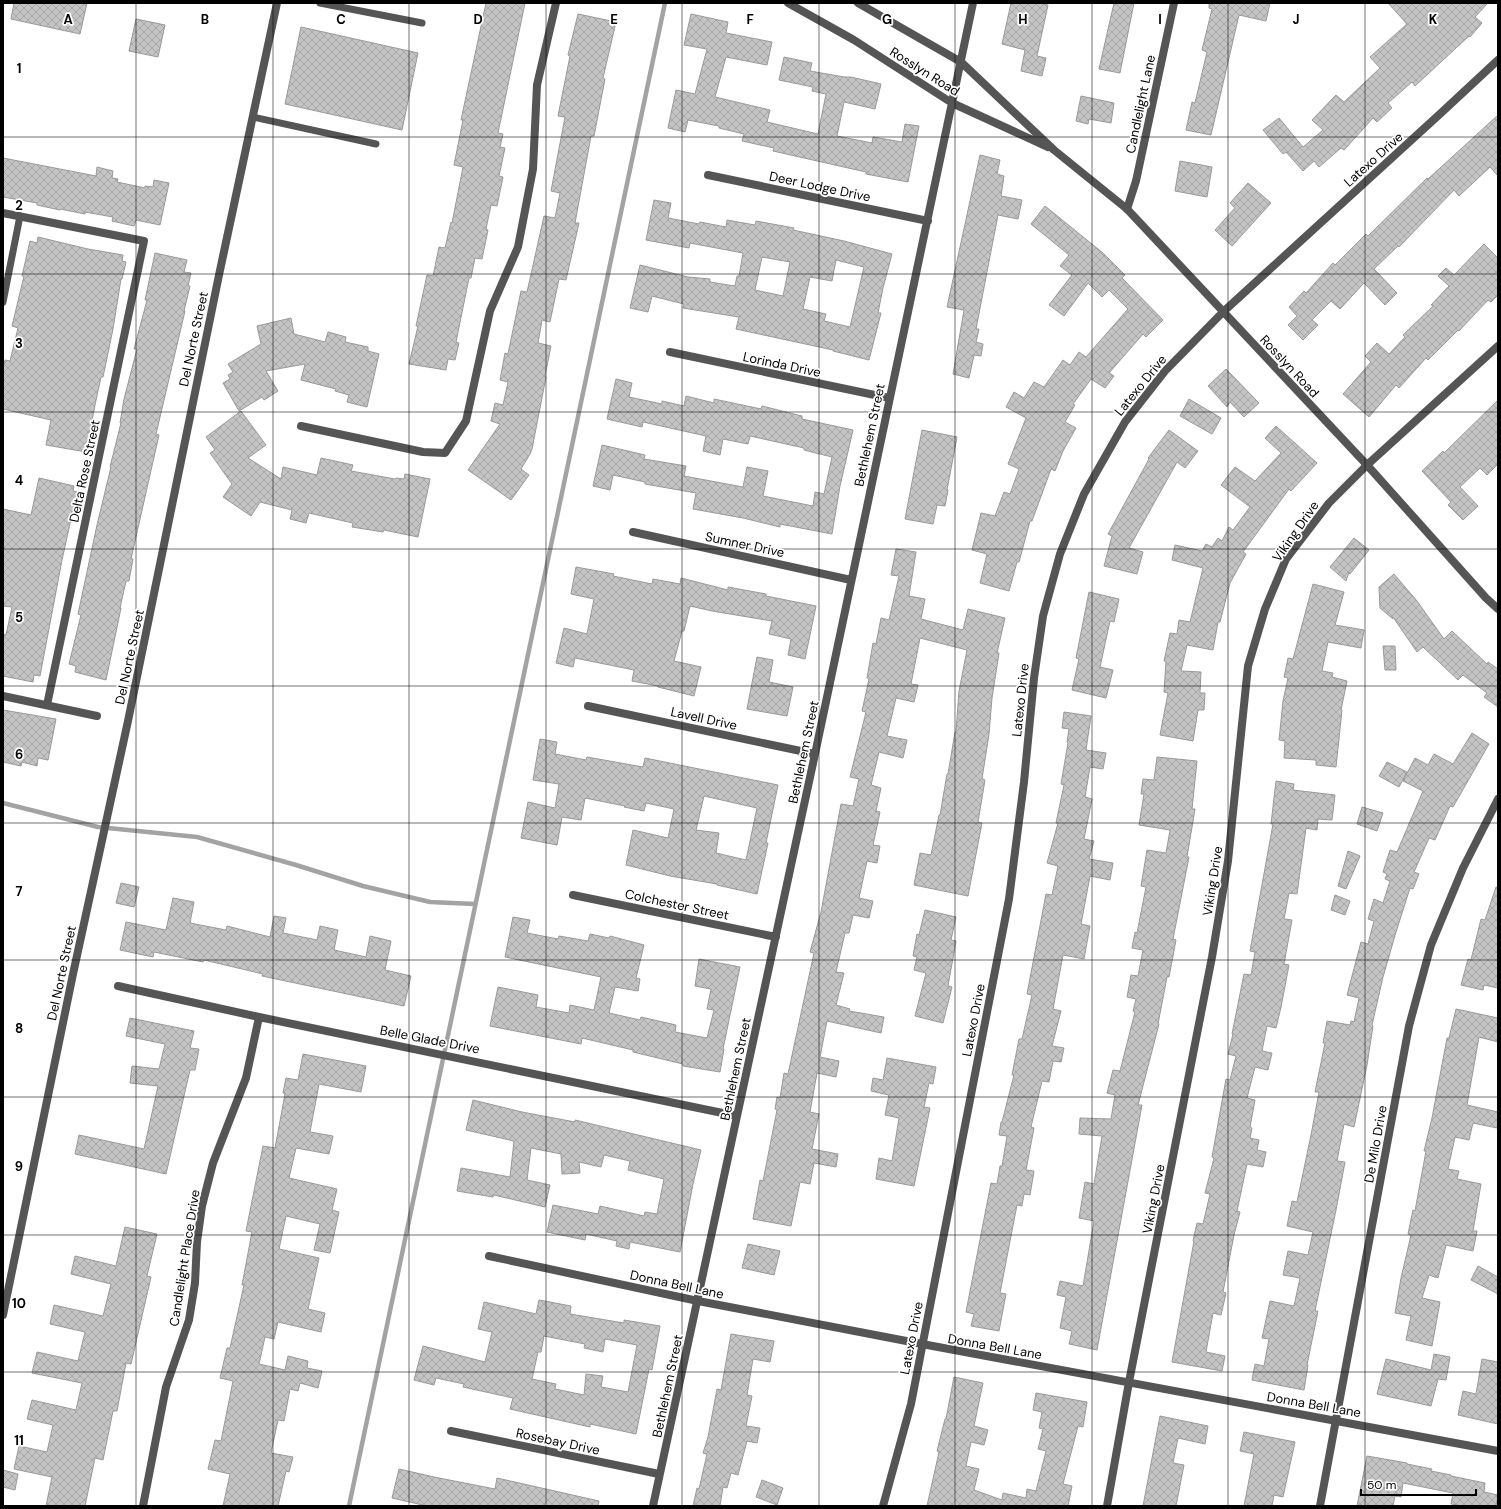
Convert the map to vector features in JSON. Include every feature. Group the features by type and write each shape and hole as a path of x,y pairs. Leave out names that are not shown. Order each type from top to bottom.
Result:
{"street":[{"name":"Del Norte Street","path":"3,1315 277,3"},
{"path":"301,426 424,452 446,453 466,421 490,312 518,247 533,170 537,85 556,3"},
{"name":"Rosslyn Road","path":"788,3 854,40 952,103 1054,150"},
{"name":"Rosslyn Road","path":"858,3 961,62 1054,150 1127,209 1367,465 1486,598 1498,609"},
{"name":"Bethlehem Street","path":"653,1506 815,754 973,3"},
{"name":"Candlelight Lane","path":"1127,209 1136,181 1174,3"},
{"name":"Latexo Drive","path":"883,1506 911,1404 1009,899 1024,782 1034,678 1043,616 1058,561 1084,494 1124,422 1166,371 1223,312 1498,60"},
{"name":"Deer Lodge Drive","path":"708,176 928,221"},
{"path":"3,213 20,216"},
{"name":"Delta Rose Street","path":"20,216 144,241 47,705"},
{"name":"Viking Drive","path":"1107,1506 1129,1382 1214,942 1228,861 1248,666 1265,609 1286,559 1329,503 1367,465 1498,346"},
{"name":"Lorinda Drive","path":"670,352 889,398"},
{"name":"Sumner Drive","path":"633,532 851,580"},
{"path":"3,696 98,716"},
{"name":"Lavell Drive","path":"588,706 815,754"},
{"name":"De Milo Drive","path":"1320,1506 1409,1026 1431,945 1462,868 1498,799"},
{"name":"Colchester Street","path":"573,895 776,937"},
{"name":"Belle Glade Drive","path":"118,986 259,1017 463,1058 737,1116"},
{"name":"Candlelight Place Drive","path":"143,1506 166,1387 189,1320 195,1283 197,1242 202,1206 213,1163 246,1078 259,1017"},
{"name":"Donna Bell Lane","path":"489,1256 698,1301 1498,1451"},
{"name":"Rosebay Drive","path":"451,1431 659,1474"}],"lane":[{"path":"320,3 422,23"},
{"path":"253,117 376,144"},
{"path":"3,302 20,216"}],"building":[{"path":"14,3 87,3 80,34 11,19"},
{"path":"486,3 525,3 498,133 503,134 500,147 505,148 499,176 503,177 497,206 491,205 482,259 475,258 471,278 469,278 456,342 459,343 455,360 448,359 446,370 409,364 418,326 416,326 427,275 433,276 439,247 445,248 451,222 452,223 463,167 454,165 463,120 461,120"},
{"path":"1011,3 1040,3 1048,5 1037,56 1046,58 1042,76 1021,71 1025,50 1002,44"},
{"path":"1114,3 1134,3 1120,73 1099,69"},
{"path":"1209,3 1270,3 1266,21 1239,15 1211,135 1186,130 1192,102 1195,103 1207,52 1202,50 1212,9 1209,8"},
{"path":"1388,3 1488,3 1475,17 1482,23 1470,37 1469,36 1415,86 1412,82 1388,103 1392,108 1377,122 1373,118 1344,150 1341,148 1319,167 1314,161 1303,171 1286,152 1283,154 1263,130 1279,118 1303,147 1323,130 1312,120 1336,95 1344,102 1380,68 1370,57 1407,24"},
{"path":"578,14 616,22 603,78 605,79 594,136 591,136 575,223 579,223 566,280 559,279 550,322 542,320 538,343 551,346 532,449 521,469 529,475 511,500 468,470 500,424 491,421 495,403 503,405 508,382 500,380 505,353 508,354 521,291 527,292 544,216 555,218 560,193 551,191 565,117 558,116 570,56 568,55"},
{"path":"691,14 728,22 726,33 772,42 767,65 726,57 715,97 770,110 767,122 818,134 826,94 812,91 813,87 779,80 784,57 812,63 810,71 851,77 881,84 875,109 844,102 837,136 872,143 873,137 902,142 905,124 919,126 908,182 866,174 866,172 773,151 774,148 742,141 744,134 719,128 719,126 688,120 685,132 668,128 676,90 695,94 707,49 684,45"},
{"path":"136,19 165,25 158,57 129,51"},
{"path":"301,27 418,53 402,130 285,104"},
{"path":"1081,96 1114,103 1111,123 1089,119 1088,124 1076,121"},
{"path":"1498,115 1498,176 1490,167 1459,196 1454,190 1399,247 1398,246 1374,269 1397,293 1385,305 1364,283 1340,309 1331,301 1312,320 1318,325 1303,340 1288,325 1297,316 1289,307 1304,291 1306,293 1333,263 1335,265 1366,234 1368,236 1427,178 1428,179"},
{"path":"980,155 1000,160 997,174 1004,176 1001,196 1022,200 1018,219 998,215 976,329 979,329 976,342 983,344 981,356 974,355 969,378 953,374 964,310 947,307"},
{"path":"3,158 96,176 97,167 113,171 112,178 118,179 117,182 145,188 145,186 153,187 154,180 169,183 160,225 136,220 134,226 112,221 113,217 85,212 85,214 60,210 37,205 37,203 3,197"},
{"path":"1180,161 1212,167 1207,197 1175,191"},
{"path":"1248,183 1271,203 1232,246 1215,230 1235,208 1230,203"},
{"path":"654,200 671,203 668,218 726,227 727,220 755,225 756,221 794,228 793,230 844,241 892,254 878,313 881,313 869,360 833,350 736,329 739,317 683,308 684,304 652,296 648,312 630,308 640,265 688,277 710,279 710,282 735,286 737,276 739,276 743,253 690,243 689,248 646,240","holes":["762,257 790,262 783,296 755,290","836,260 864,267 850,327 824,321 826,314 803,309 810,277 832,281"]},
{"path":"1045,206 1103,253 1125,275 1122,278 1163,320 1146,337 1143,334 1109,373 1114,376 1105,388 1091,379 1073,404 1075,405 1065,422 1076,428 1063,451 1055,471 1051,469 1032,521 1030,521 1019,562 1017,562 1009,591 980,583 987,554 972,550 981,513 995,516 1004,492 1010,494 1019,469 1008,464 1026,418 1006,407 1014,392 1024,398 1034,382 1044,387 1063,360 1070,365 1079,352 1086,357 1128,309 1109,290 1102,297 1088,283 1064,316 1049,305 1072,275 1060,266 1069,255 1031,224"},
{"path":"38,237 88,249 123,255 122,261 126,262 121,279 113,329 103,377 101,377 86,452 46,445 51,420 3,409 3,368 5,360 10,361 18,328 12,326 24,276 22,276 30,241 37,243"},
{"path":"1484,244 1498,258 1498,295 1491,302 1488,300 1459,331 1458,330 1428,360 1426,358 1399,388 1396,385 1369,417 1343,394 1371,362 1365,356 1377,343 1389,354 1405,337 1403,335 1433,306 1431,305 1449,286 1438,276 1446,268 1454,275"},
{"path":"155,253 187,260 184,272 191,273 188,286 190,286 156,434 159,435 131,559 133,559 129,581 126,581 106,680 75,672 76,666 69,664 81,615 78,614 97,525 121,423 124,399 137,349 134,349 147,300 145,300"},
{"path":"291,318 294,334 325,342 328,332 346,337 345,342 368,347 368,351 379,354 367,407 347,402 349,395 335,391 336,389 301,380 305,364 266,371 278,391 264,400 262,397 239,411 223,383 230,379 228,375 233,372 228,364 261,344 257,326"},
{"path":"1226,369 1259,403 1244,417 1230,402 1227,407 1208,386"},
{"path":"616,379 632,383 629,397 662,404 662,401 684,406 686,396 714,403 714,399 761,409 762,406 802,416 802,419 853,430 840,486 832,534 780,524 780,527 743,518 693,509 696,493 645,484 645,482 613,475 610,490 593,486 602,445 645,455 644,459 686,466 684,476 743,487 747,467 768,471 763,496 813,506 815,492 824,494 832,457 804,450 804,448 750,436 748,444 723,439 720,455 703,451 706,436 643,422 642,427 607,419"},
{"path":"1189,399 1221,418 1212,434 1180,416"},
{"path":"1498,400 1498,464 1487,475 1480,468 1460,487 1478,506 1463,520 1448,505 1451,502 1422,471 1443,451 1444,453"},
{"path":"241,411 266,445 248,458 281,479 283,467 317,475 321,458 353,465 351,471 395,479 404,479 405,474 430,479 418,537 384,530 383,532 352,527 353,523 309,513 306,523 290,519 292,510 260,502 251,516 223,497 232,484 210,453 215,450 206,437"},
{"path":"1276,426 1317,463 1291,491 1289,489 1243,552 1246,554 1230,583 1220,622 1218,622 1213,650 1187,645 1181,671 1201,672 1200,693 1205,693 1204,710 1198,710 1193,741 1160,735 1168,693 1164,692 1166,661 1164,661 1170,633 1177,634 1179,620 1190,622 1203,568 1172,560 1175,545 1202,551 1206,544 1212,547 1218,538 1222,541 1229,527 1233,530 1250,507 1221,485 1235,467 1255,481 1281,453 1265,438"},
{"path":"922,430 957,437 945,506 937,505 933,524 905,519"},
{"path":"1169,430 1198,451 1185,468 1177,462 1129,548 1143,552 1137,574 1104,566 1112,536 1108,534 1149,459 1148,458"},
{"path":"39,478 74,486 73,491 77,492 62,560 40,676 34,675 33,682 3,676 3,634 6,635 12,607 3,606 3,509 31,515"},
{"path":"1354,538 1369,550 1350,574 1349,572 1346,581 1330,567"},
{"path":"896,549 916,552 909,596 925,599 921,619 963,630 968,609 1005,618 997,653 999,653 982,779 985,780 978,822 982,823 968,896 914,885 920,853 931,855 956,732 959,691 967,650 920,638 911,684 918,685 914,702 896,698 887,736 907,740 903,758 879,752 871,785 881,788 876,811 880,812 873,845 880,846 877,863 867,861 859,898 873,901 869,918 853,915 849,933 845,933 836,972 844,973 836,1005 850,1009 849,1011 884,1017 881,1033 827,1021 820,1057 839,1061 836,1077 817,1073 810,1112 819,1114 812,1149 838,1154 836,1167 814,1163 810,1184 800,1182 791,1226 753,1219 760,1180 763,1181 777,1110 775,1109 777,1097 780,1098 784,1073 788,1074 814,953 810,952 821,912 841,804 853,806 859,779 850,777 866,712 862,711 869,679 867,678 873,643 876,644 881,618 889,620 899,576 891,575"},
{"path":"576,567 614,574 613,576 652,584 653,579 680,584 681,578 728,590 728,587 816,606 805,659 788,655 791,639 769,634 772,621 690,606 684,631 682,631 674,661 701,667 694,696 658,686 632,681 634,670 575,658 573,667 556,663 564,628 587,634 594,599 571,594"},
{"path":"1394,574 1417,601 1444,639 1452,631 1487,664 1488,662 1498,669 1498,707 1484,697 1487,693 1463,675 1458,680 1423,647 1417,652 1393,617 1393,619 1380,608 1379,587"},
{"path":"1313,584 1344,592 1335,625 1364,630 1361,648 1328,642 1322,671 1333,673 1332,677 1347,681 1341,710 1336,767 1316,765 1316,760 1284,758 1285,741 1279,740 1283,701 1288,678 1284,677 1288,658 1293,659"},
{"path":"1089,592 1119,599 1114,622 1110,621 1100,667 1113,670 1106,698 1072,690 1079,659 1076,658"},
{"path":"1383,646 1395,646 1396,670 1385,670"},
{"path":"757,657 773,660 769,682 793,687 787,716 747,709"},
{"path":"3,710 56,719 48,760 38,758 37,766 22,762 21,766 3,762"},
{"path":"1064,712 1091,716 1086,750 1106,753 1103,769 1090,767 1085,797 1092,799 1084,839 1094,841 1089,859 1113,863 1110,880 1090,876 1081,924 1090,926 1084,959 1063,955 1053,1009 1061,1011 1052,1046 1064,1048 1061,1062 1053,1061 1049,1082 1042,1081 1031,1127 1034,1128 1026,1170 1034,1171 1030,1195 1024,1194 1022,1206 1017,1205 1000,1293 1006,1294 999,1331 971,1326 974,1314 966,1312 991,1183 997,1184 1000,1166 1002,1166 1007,1136 999,1135 1001,1122 1014,1075 1012,1075 1019,1039 1022,1039 1032,995 1027,994 1046,894 1052,895 1058,866 1047,863 1058,823 1056,823 1064,785 1061,784 1069,729 1062,728"},
{"path":"1472,733 1489,744 1453,807 1450,806 1435,840 1429,838 1414,872 1419,874 1413,889 1410,888 1383,977 1372,1025 1367,1065 1354,1127 1344,1124 1337,1161 1345,1162 1315,1311 1318,1311 1307,1365 1304,1390 1252,1380 1255,1364 1264,1366 1269,1339 1262,1338 1270,1301 1294,1306 1300,1278 1283,1275 1288,1251 1308,1255 1313,1232 1287,1226 1292,1201 1297,1202 1311,1135 1319,1092 1315,1092 1325,1043 1323,1043 1327,1021 1350,1025 1351,1021 1354,1022 1359,998 1347,995 1361,942 1368,944 1374,921 1368,919 1374,899 1383,903 1390,881 1385,879 1387,874 1383,872 1390,850 1397,852 1423,791 1403,781 1415,758 1428,765 1434,754 1453,764"},
{"path":"540,739 557,742 555,754 586,760 587,757 643,767 645,758 778,785 757,894 717,884 670,876 626,865 633,830 668,838 674,809 646,803 644,811 585,798 581,820 562,817 557,845 521,838 528,802 555,808 559,784 533,780","holes":["704,796 757,808 746,860 716,853 719,833 696,830"]},
{"path":"1157,757 1197,761 1192,809 1195,809 1187,857 1189,857 1173,939 1176,940 1169,977 1167,977 1159,1024 1138,1105 1142,1105 1097,1350 1069,1344 1072,1331 1060,1328 1066,1297 1057,1295 1060,1281 1083,1286 1094,1221 1079,1218 1085,1182 1094,1184 1102,1136 1079,1134 1080,1118 1111,1119 1115,1095 1107,1093 1113,1070 1120,1071 1135,1012 1133,1011 1136,999 1127,997 1131,975 1138,976 1143,950 1132,948 1135,932 1137,933 1146,887 1141,886 1147,850 1166,853 1170,830 1139,825 1144,794 1141,794 1143,779 1154,780"},
{"path":"1387,762 1407,772 1399,787 1379,776"},
{"path":"1276,781 1294,784 1293,790 1335,795 1332,820 1318,819 1317,830 1306,828 1297,894 1289,893 1284,919 1292,920 1284,964 1289,965 1281,1007 1276,1028 1267,1026 1262,1051 1272,1053 1268,1070 1255,1067 1247,1098 1255,1100 1250,1127 1252,1128 1250,1138 1259,1140 1257,1150 1266,1152 1263,1167 1247,1164 1237,1211 1240,1212 1223,1292 1226,1293 1221,1315 1213,1313 1206,1352 1225,1356 1222,1371 1172,1362 1197,1223 1203,1224 1210,1194 1205,1193 1214,1158 1212,1157 1226,1079 1230,1080 1236,1056 1228,1054 1244,974 1251,975 1255,952 1250,951 1273,824 1271,824"},
{"path":"1362,807 1383,813 1377,831 1357,824"},
{"path":"1348,851 1360,856 1346,889 1338,886"},
{"path":"121,883 139,887 134,907 116,903"},
{"path":"1496,887 1498,888 1498,988 1484,985 1483,990 1461,985 1468,959 1471,960 1481,919 1485,920"},
{"path":"1335,895 1350,901 1345,915 1331,910"},
{"path":"173,898 194,902 190,923 226,930 227,926 270,937 274,916 286,918 283,933 317,940 320,926 338,930 334,950 366,957 370,936 391,941 385,970 411,976 404,1006 262,976 263,974 204,960 203,962 154,952 153,957 120,950 126,922 166,930"},
{"path":"925,910 956,917 951,940 956,941 948,986 952,987 943,1023 915,1016 926,973 914,970 917,957 913,956 917,934 919,935"},
{"path":"513,917 530,920 527,933 558,939 559,936 588,941 590,934 609,938 610,936 644,945 636,978 640,979 638,991 615,987 609,1013 640,1020 641,1017 676,1025 675,1032 707,1038 714,1010 707,1009 711,989 695,986 699,959 740,967 723,1049 720,1072 683,1066 683,1064 633,1052 633,1050 582,1038 581,1044 490,1026 498,987 538,995 536,1007 569,1013 570,1005 594,1010 601,977 505,957"},
{"path":"1456,1009 1498,1018 1498,1042 1479,1037 1467,1105 1498,1112 1498,1122 1497,1128 1473,1123 1469,1140 1455,1137 1448,1169 1459,1171 1457,1179 1481,1184 1473,1231 1477,1231 1473,1251 1446,1245 1438,1278 1429,1275 1422,1298 1440,1302 1432,1346 1406,1340 1411,1316 1395,1313 1411,1235 1408,1234 1413,1210 1415,1211 1426,1151 1424,1151 1432,1118 1447,1038 1449,1038"},
{"path":"130,1018 194,1031 190,1048 199,1049 195,1070 190,1070 166,1174 75,1154 79,1135 144,1149 158,1086 130,1083 132,1066 159,1069 165,1044 126,1036"},
{"path":"303,1054 366,1066 361,1092 319,1084 310,1132 333,1136 329,1154 296,1148 289,1178 337,1189 332,1210 339,1212 330,1253 314,1250 320,1224 286,1216 279,1249 319,1258 308,1309 325,1313 321,1332 278,1322 274,1339 265,1337 259,1364 285,1370 288,1356 308,1361 307,1368 322,1371 318,1388 300,1383 298,1391 290,1389 284,1421 278,1420 271,1453 293,1457 289,1472 286,1471 278,1506 223,1506 230,1474 208,1469 215,1440 221,1441 233,1381 220,1378 227,1348 230,1348 244,1285 242,1285 252,1232 246,1231 263,1146 275,1148 285,1094 283,1093 286,1078 298,1080"},
{"path":"887,1058 936,1067 933,1084 929,1083 924,1107 930,1108 914,1186 876,1179 879,1158 892,1161 899,1118 885,1115 889,1095 871,1091 873,1078 883,1080"},
{"path":"473,1100 522,1112 575,1122 575,1120 701,1150 680,1252 630,1242 629,1249 616,1246 617,1241 586,1234 585,1240 547,1232 553,1205 598,1214 600,1206 644,1216 645,1212 657,1214 664,1179 628,1170 630,1161 604,1155 601,1167 579,1162 580,1173 562,1174 561,1154 531,1148 527,1180 550,1185 545,1207 494,1195 493,1197 457,1191 461,1168 510,1177 514,1141 466,1130"},
{"path":"125,1227 157,1234 147,1276 151,1277 131,1364 126,1363 117,1411 113,1411 103,1460 95,1458 85,1506 46,1506 52,1477 14,1469 19,1446 47,1452 53,1425 27,1419 32,1400 76,1410 82,1383 32,1373 37,1352 78,1361 85,1332 50,1324 54,1305 103,1316 111,1284 71,1274 75,1256 116,1266"},
{"path":"748,1244 780,1251 774,1275 742,1268"},
{"path":"1478,1266 1498,1277 1498,1294 1471,1280"},
{"path":"539,1300 571,1306 570,1314 624,1323 624,1320 660,1326 652,1370 649,1369 636,1434 590,1424 590,1427 510,1409 513,1398 463,1387 464,1384 436,1378 434,1385 414,1380 423,1346 485,1362 492,1332 478,1329 484,1302 536,1314","holes":["544,1336 585,1344 584,1348 603,1352 605,1339 637,1345 628,1392 601,1387 603,1376 586,1374 584,1395 555,1389 556,1384 532,1379 538,1352 541,1352"]},
{"path":"731,1334 774,1341 770,1362 753,1359 747,1395 752,1396 746,1426 760,1428 757,1443 747,1441 738,1475 731,1473 727,1488 723,1487 720,1506 693,1506 697,1488 699,1489 707,1454 703,1453 708,1437 717,1389 721,1390"},
{"path":"1434,1354 1450,1357 1446,1380 1438,1379 1431,1406 1377,1394 1386,1359 1431,1370"},
{"path":"1482,1359 1498,1362 1498,1424 1458,1415 1463,1391 1476,1394"},
{"path":"954,1377 983,1383 974,1426 988,1430 984,1445 971,1442 966,1466 979,1469 974,1490 1002,1500 1003,1493 1026,1498 1027,1489 1036,1491 1046,1451 1038,1449 1043,1429 1039,1428 1042,1412 1033,1410 1036,1393 1087,1402 1083,1427 1078,1426 1063,1484 1072,1486 1068,1506 927,1506 939,1452 937,1451 946,1419"},
{"path":"1160,1416 1208,1426 1205,1444 1178,1438 1173,1463 1184,1465 1176,1506 1143,1506"},
{"path":"1244,1432 1295,1442 1283,1497 1274,1495 1272,1506 1244,1506 1254,1454 1240,1451"},
{"path":"1367,1456 1407,1463 1432,1469 1431,1471 1485,1483 1484,1492 1498,1495 1496,1506 1463,1506 1451,1504 1453,1493 1403,1483 1401,1497 1395,1496 1393,1506 1357,1506"},
{"path":"399,1469 495,1489 497,1478 599,1501 598,1506 427,1506 392,1498"},
{"path":"3,1470 18,1474 15,1490 3,1487"},
{"path":"762,1480 783,1488 777,1505 756,1497"}],"waterway":[{"path":"349,1506 665,3"},
{"path":"3,803 98,827 197,837 363,886 430,902 475,905"}]}
